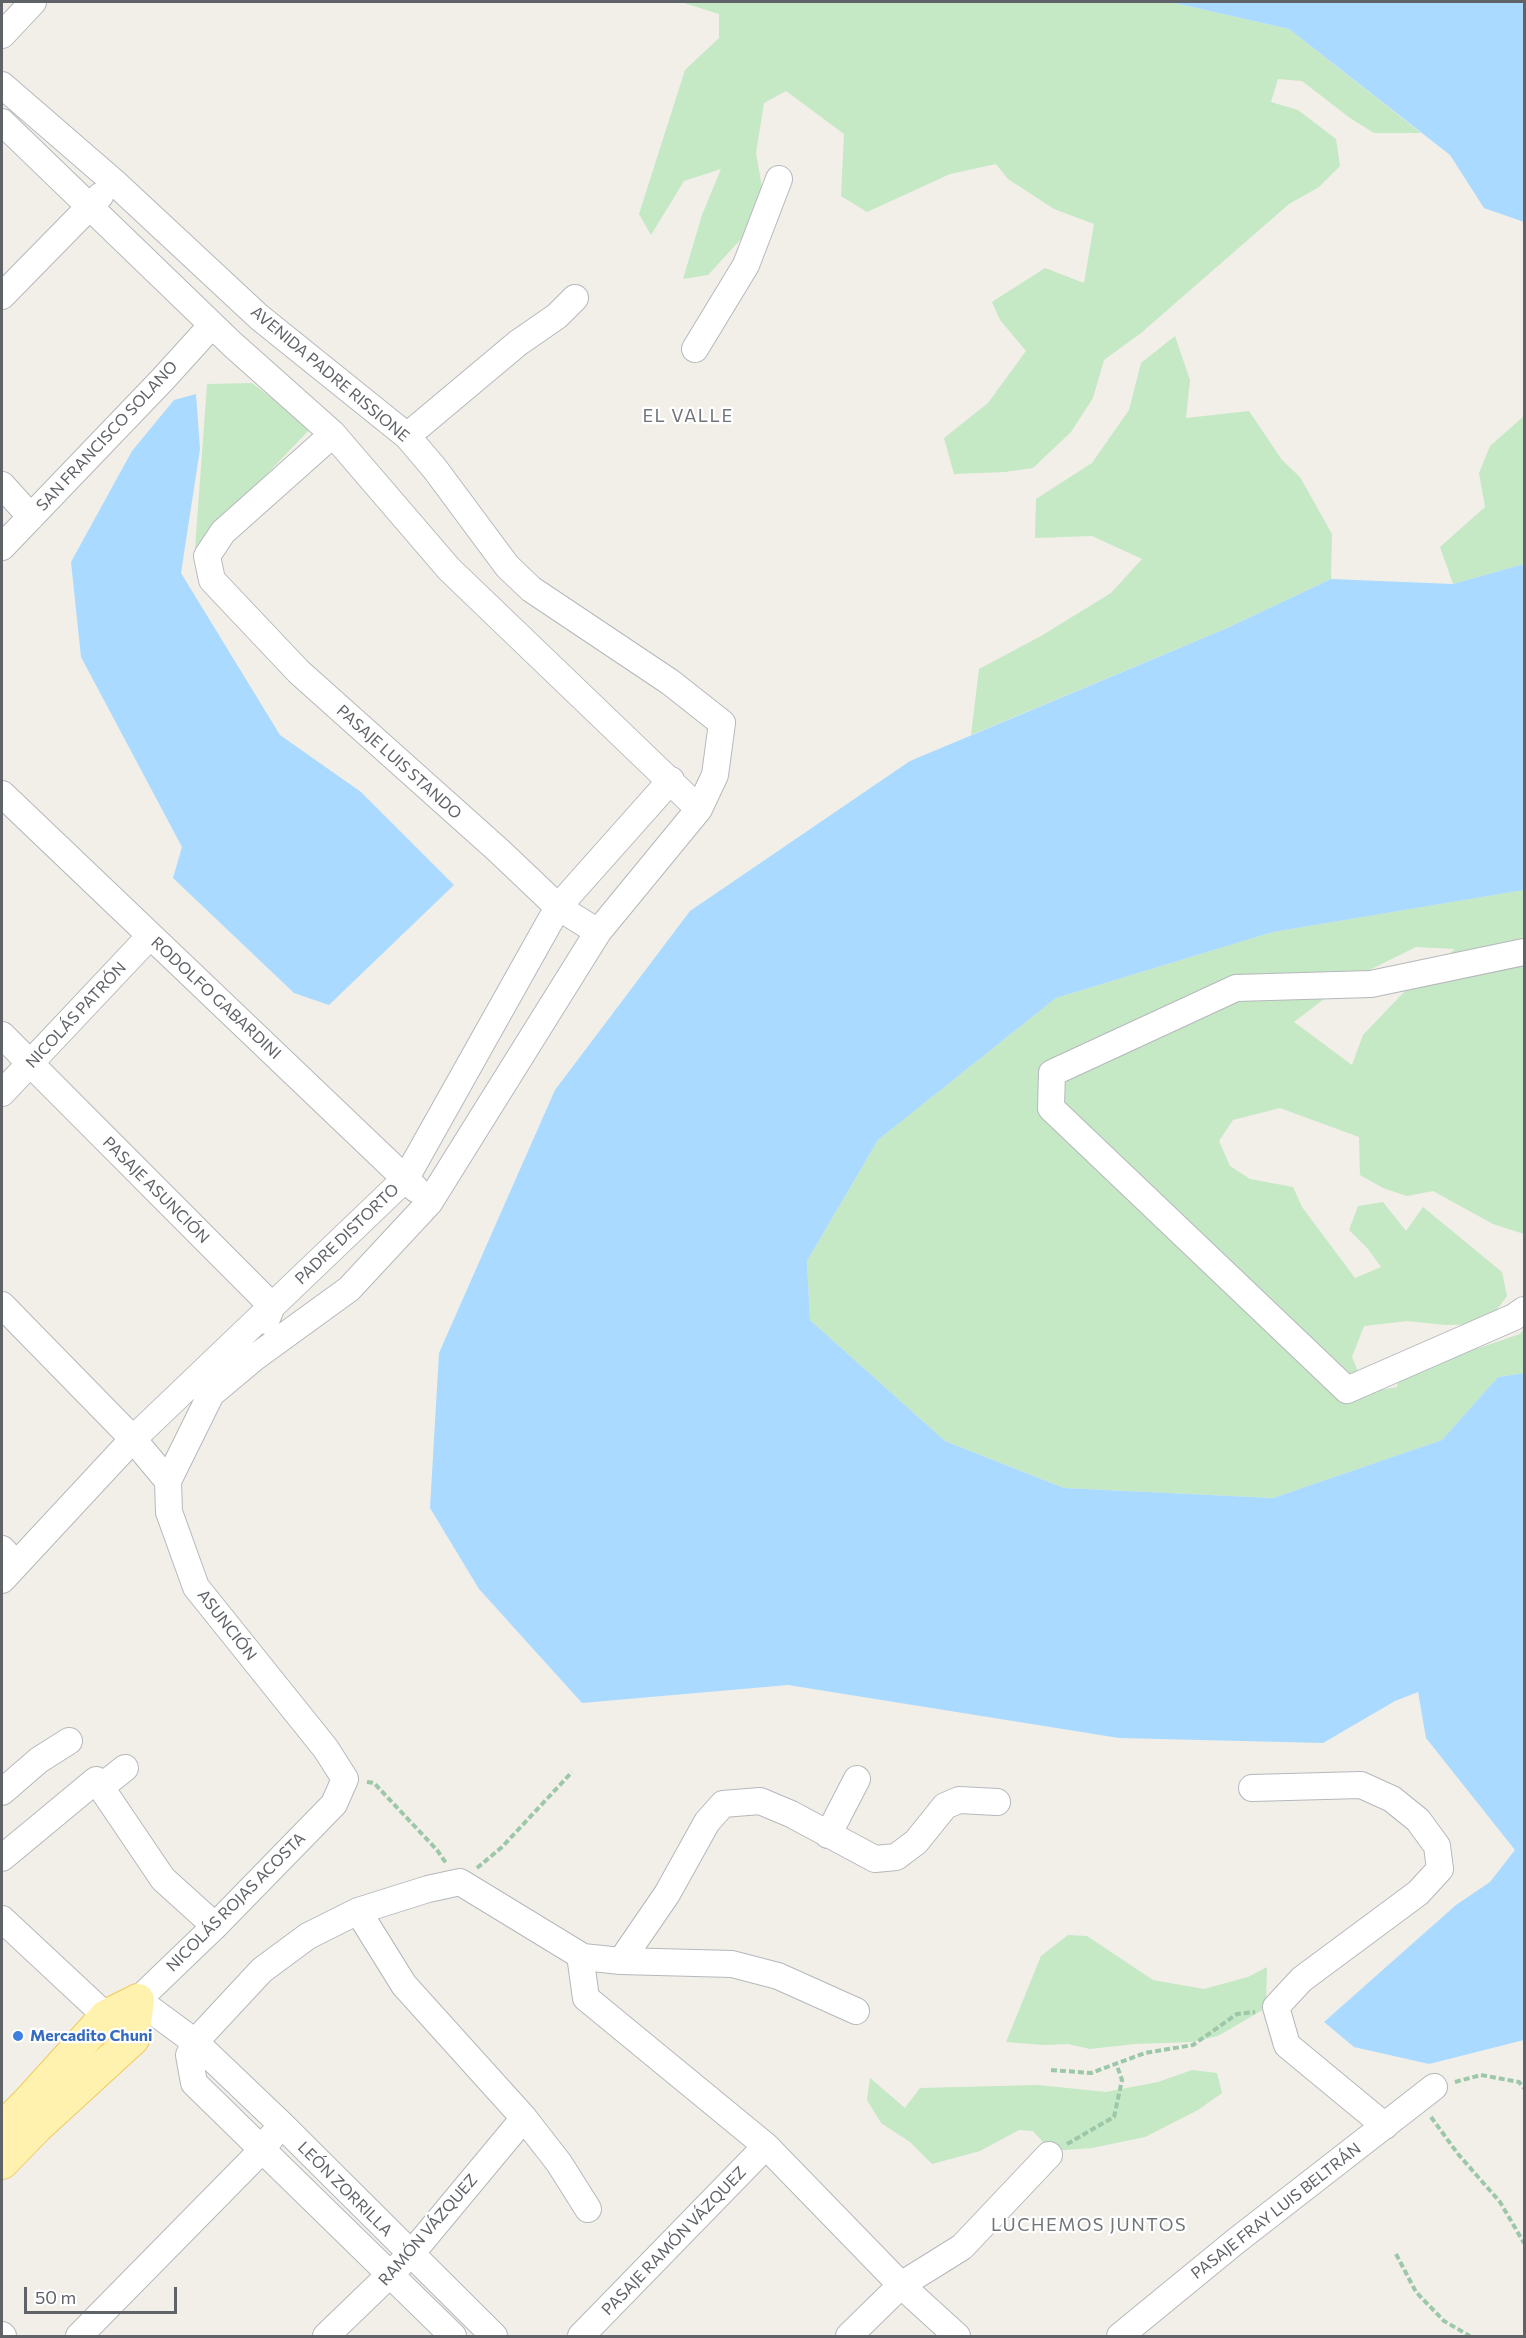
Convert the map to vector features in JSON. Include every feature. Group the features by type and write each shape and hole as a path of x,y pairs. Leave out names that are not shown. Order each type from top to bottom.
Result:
{"main road":[{"path":"2,2128 106,2016 138,2000"},
{"path":"2,2163 37,2127 133,2038 138,2000"}],"street":[{"path":"2,35 33,2"},
{"name":"AVENIDA PADRE RISSIONE","path":"2,85 114,182 259,317 407,436 435,469 507,566 531,589 670,682 722,723 715,775 699,809"},
{"path":"2,122 232,344 333,434 449,569 699,809 598,932 429,1203 349,1289 254,1358 211,1394 168,1480 133,1439 2,1305"},
{"path":"695,349 746,265 779,179"},
{"path":"2,296 114,182"},
{"path":"407,436 518,343 557,316 575,298"},
{"path":"232,344 259,317"},
{"name":"SAN FRANCISCO SOLANO","path":"2,547 212,325"},
{"name":"PASAJE LUIS STANDO","path":"333,434 223,532 207,556 212,580 299,672 498,850 558,907 598,932"},
{"path":"2,485 31,517"},
{"name":"PADRE DISTORTO","path":"6,1565 133,1439 406,1178 558,907 671,780"},
{"name":"RODOLFO GABARDINI","path":"2,794 406,1178 429,1203"},
{"name":"NICOLÁS PATRÓN","path":"2,1093 150,936"},
{"path":"1524,952 1371,984 1236,988 1052,1073 1051,1108 1347,1390 1514,1317 1524,1310"},
{"name":"PASAJE ASUNCIÓN","path":"2,1035 272,1305"},
{"path":"254,1358 272,1305"},
{"name":"ASUNCIÓN","path":"168,1480 169,1512 196,1587 326,1749 345,1779"},
{"path":"2,1792 39,1760 69,1741"},
{"path":"101,1787 125,1768"},
{"name":"NICOLÁS ROJAS ACOSTA","path":"138,2000 215,1926 334,1804 345,1779"},
{"path":"828,1835 857,1779"},
{"path":"2,1858 96,1780 163,1879 215,1926"},
{"path":"1252,1788 1361,1785 1392,1799 1418,1820 1437,1846 1440,1869 1418,1893 1302,1979 1276,2009 1287,2045 1385,2126"},
{"path":"621,1961 667,1894 707,1822 723,1804 759,1801 791,1814 875,1859 896,1857 916,1842 945,1806 959,1800 997,1802"},
{"path":"195,2042 262,1970 308,1936 357,1911 428,1889 460,1882 580,1955 621,1961 732,1964 778,1976 856,2011"},
{"path":"357,1911 404,1985 524,2118 559,2163 588,2210"},
{"path":"2,1919 106,2016"},
{"path":"580,1955 586,1998 766,2146 901,2285 957,2337"},
{"name":"LEÓN ZORRILLA","path":"138,2000 195,2042 281,2124 494,2337"},
{"name":"LEÓN ZORRILLA","path":"195,2042 189,2055 194,2083 453,2337"},
{"name":"PASAJE FRAY LUIS BELTRÁN","path":"1120,2337 1236,2241 1426,2093"},
{"name":"RAMÓN VÁZQUEZ","path":"326,2337 411,2254 524,2118"},
{"path":"79,2337 263,2149 281,2124"},
{"name":"PASAJE RAMÓN VÁZQUEZ","path":"581,2337 766,2146"},
{"path":"849,2337 901,2285 962,2247 1049,2155"}],"path":[{"path":"345,1779 375,1783 437,1850 460,1882 502,1847 572,1772"},
{"path":"1051,2070 1091,2073 1146,2053 1193,2045 1237,2014 1276,2009"},
{"path":"1049,2155 1114,2117 1122,2080 1116,2063"},
{"path":"1524,2088 1519,2082 1481,2074 1426,2093 1458,2154 1500,2202 1524,2243"},
{"path":"1396,2254 1416,2292 1444,2321 1470,2337"}],"green space":[{"path":"681,2 1170,2 1289,29 1421,133 1374,133 1350,118 1302,81 1278,79 1271,102 1298,110 1336,139 1340,166 1319,187 1289,204 1141,333 1104,360 1093,398 1071,432 1033,468 1005,472 954,474 944,438 988,403 1026,351 1000,320 992,302 1045,268 1084,283 1094,224 1054,209 1008,179 996,164 950,174 867,212 841,196 844,134 786,91 764,103 756,153 765,204 742,238 708,275 683,279 702,215 721,169 684,181 651,235 639,214 685,70 719,38 719,14"},
{"path":"1175,336 1190,380 1186,418 1249,411 1282,460 1300,477 1332,534 1331,579 1225,629 971,735 979,669 1041,636 1111,593 1142,559 1092,536 1035,538 1036,499 1092,463 1129,410 1141,363"},
{"path":"252,383 311,428 195,549 207,384"},
{"path":"1524,416 1524,564 1453,584 1440,547 1485,507 1479,473 1490,446"},
{"path":"1524,890 1524,1234 1493,1224 1433,1191 1407,1196 1383,1188 1360,1175 1359,1137 1280,1108 1233,1120 1219,1141 1230,1166 1250,1179 1293,1187 1302,1207 1355,1278 1381,1267 1368,1249 1349,1230 1358,1206 1383,1202 1406,1231 1423,1207 1502,1272 1507,1296 1486,1324 1445,1325 1407,1321 1364,1326 1352,1357 1367,1392 1397,1387 1403,1352 1430,1342 1479,1348 1520,1334 1524,1329 1524,1373 1498,1377 1442,1440 1273,1498 1064,1488 945,1441 810,1320 807,1261 878,1140 1056,998 1273,932","holes":["1416,947 1455,949 1404,992 1363,1035 1352,1065 1294,1022 1349,980"]},
{"path":"1068,1935 1087,1936 1153,1980 1204,1989 1248,1977 1267,1967 1266,2008 1218,2036 1192,2042 1135,2044 1090,2049 1068,2044 1006,2042 1041,1956"},
{"path":"1192,2070 1217,2073 1222,2093 1198,2110 1145,2137 1092,2148 1051,2151 1033,2131 1019,2130 980,2151 932,2164 910,2142 881,2123 867,2100 870,2078 905,2108 920,2088 1038,2085 1106,2092 1158,2082"}],"water":[{"path":"1170,2 1524,2 1524,222 1484,208 1450,155 1289,29"},
{"path":"196,394 200,449 181,573 280,735 361,792 454,885 329,1005 294,993 173,878 182,847 81,657 71,562 132,451 174,400"},
{"path":"1524,564 1524,890 1273,932 1056,998 878,1140 807,1261 810,1320 945,1441 1064,1488 1273,1498 1442,1440 1498,1377 1524,1373 1524,2040 1429,2064 1354,2047 1324,2022 1456,1905 1490,1882 1515,1850 1426,1738 1418,1692 1395,1701 1323,1743 1119,1738 788,1685 582,1703 479,1589 430,1508 439,1353 555,1090 690,911 910,761 1225,629 1331,579 1453,584"}],"place":[{"name":"Mercadito Chuni","path":"18,2036"}],"district":[{"name":"EL VALLE","path":"688,416"},
{"name":"LUCHEMOS JUNTOS","path":"1089,2225"}]}
